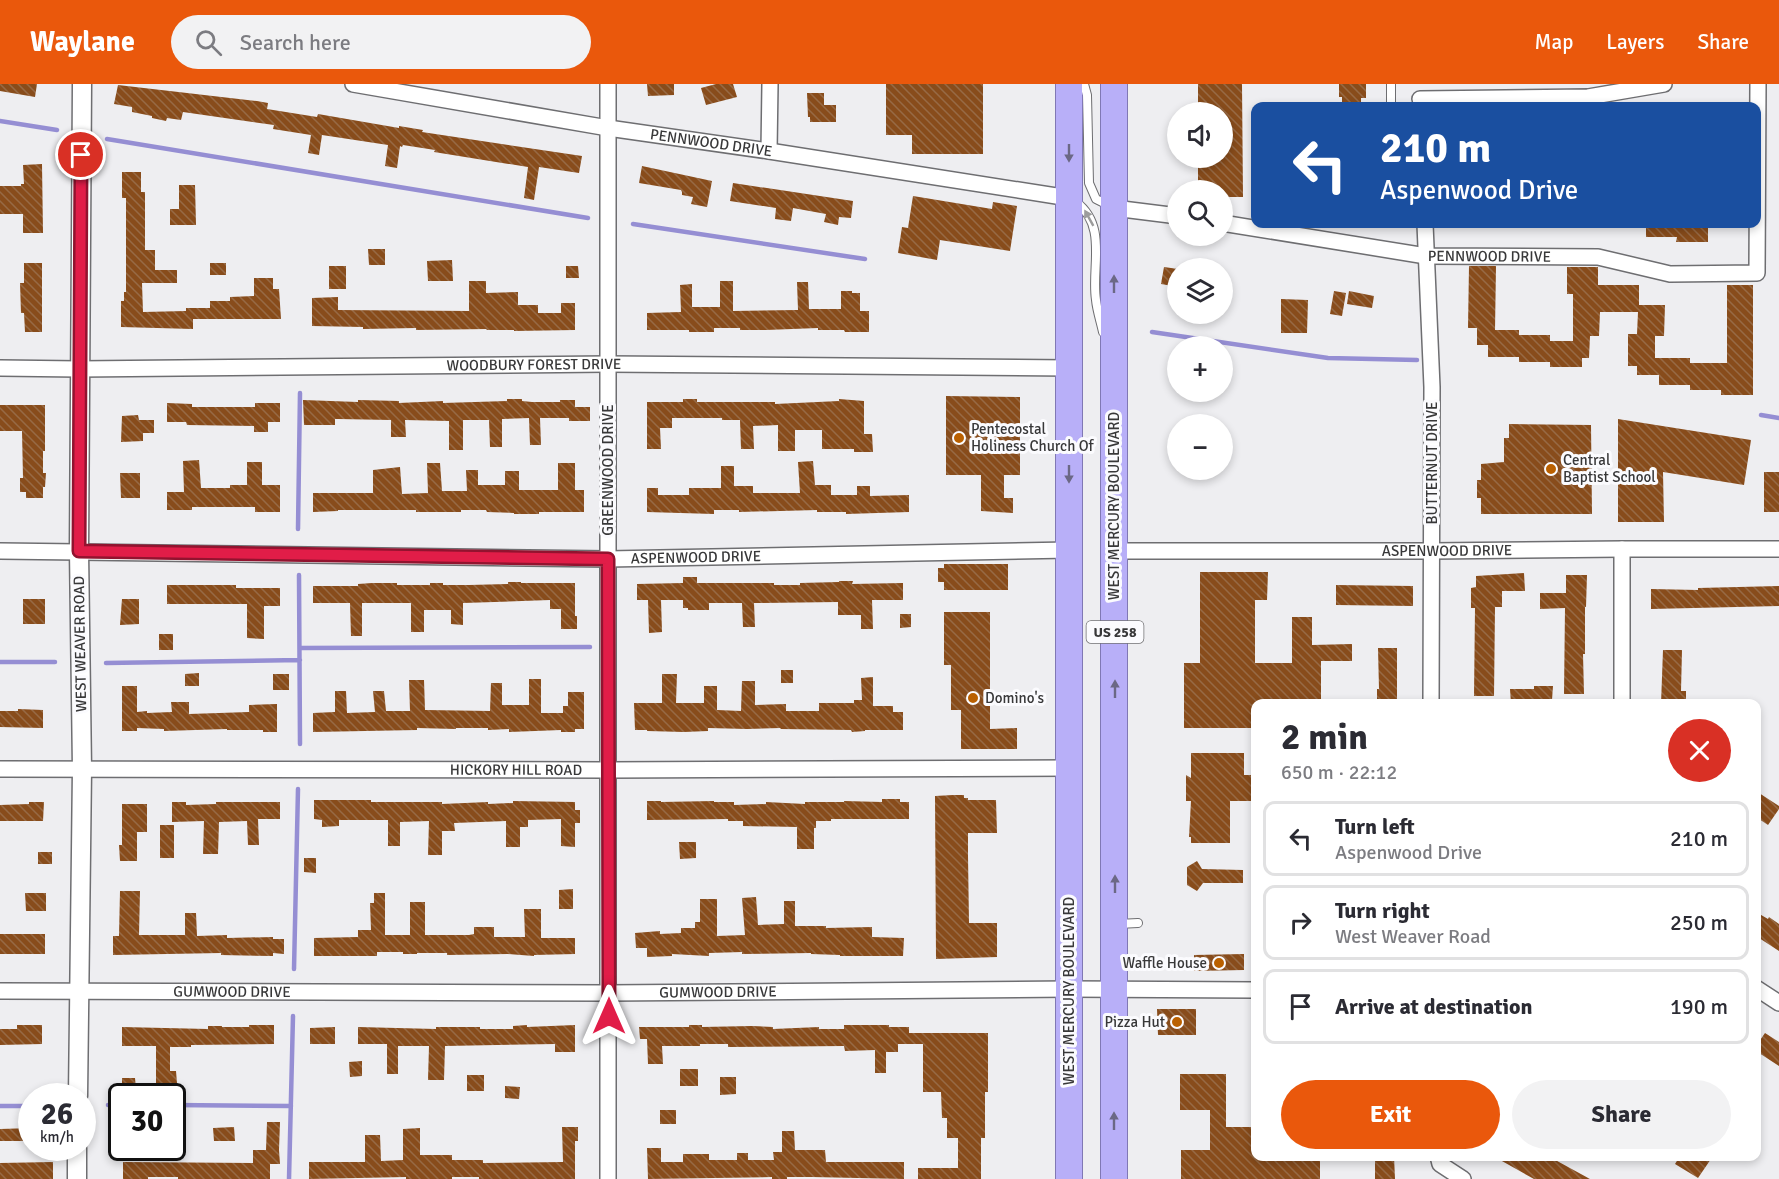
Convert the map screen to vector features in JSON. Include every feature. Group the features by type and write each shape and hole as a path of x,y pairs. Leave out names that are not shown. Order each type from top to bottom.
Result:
{"highway":[{"name":"WEST MERCURY BOULEVARD","path":"1069,84 1069,1179"},
{"name":"WEST MERCURY BOULEVARD","path":"1114,84 1114,551 1126,923 1114,990 1114,1179"}],"street":[{"name":"WEST WEAVER ROAD","path":"78,1083 82,769 79,551 81,84"},
{"name":"PENNWOOD DRIVE","path":"352,84 432,91 608,128 1069,198"},
{"name":"GREENWOOD DRIVE","path":"608,84 608,1179"},
{"path":"770,84 770,151"},
{"path":"1420,96 1588,97 1664,84"},
{"name":"PENNWOOD DRIVE","path":"1758,84 1758,102"},
{"path":"1114,208 1167,215"},
{"name":"PENNWOOD DRIVE","path":"1233,225 1251,228"},
{"name":"PENNWOOD DRIVE","path":"1253,228 1426,256 1598,257 1670,274 1757,273 1757,228"},
{"name":"BUTTERNUT DRIVE","path":"1425,228 1432,387 1431,699"},
{"name":"WOODBURY FOREST DRIVE","path":"0,368 608,364 1069,368"},
{"path":"1622,549 1622,699"},
{"name":"ASPENWOOD DRIVE","path":"1114,551 1779,549"},
{"name":"ASPENWOOD DRIVE","path":"0,551 608,559 1069,550"},
{"name":"HICKORY HILL ROAD","path":"0,769 1069,768"},
{"name":"GUMWOOD DRIVE","path":"0,991 609,993 1069,989 1251,990"},
{"path":"1761,991 1779,1003"},
{"path":"77,1161 77,1179"},
{"path":"1439,1161 1440,1164 1463,1179"}],"lane":[{"path":"1084,84 1087,95 1090,189 1096,199 1114,208"},
{"path":"1391,84 1391,102"},
{"path":"1069,198 1088,213 1094,228 1095,299 1114,378"}],"building":[{"path":"0,84 37,84 35,97 0,91"},
{"path":"647,84 674,84 674,95 648,96"},
{"path":"716,84 733,84 737,97 706,105 701,88"},
{"path":"886,84 983,84 983,154 912,154 912,135 886,135"},
{"path":"1198,84 1242,84 1243,197 1233,197 1233,180 1198,180 1198,168 1233,168 1233,102 1198,102"},
{"path":"1339,84 1366,84 1366,98 1361,98 1361,102 1342,102 1342,97 1339,97"},
{"path":"118,85 257,101 268,103 267,109 317,117 318,114 399,128 399,126 423,130 422,132 582,156 579,173 539,167 534,200 524,198 528,167 403,145 400,146 397,168 385,166 388,145 322,135 319,155 308,153 311,135 273,129 274,125 183,112 181,120 167,118 166,121 132,112 132,107 114,104"},
{"path":"807,93 824,93 824,105 836,105 836,122 810,122"},
{"path":"42,164 43,233 23,233 23,214 0,214 0,186 21,186 24,184 23,165"},
{"path":"642,166 712,181 707,207 691,204 693,197 682,195 681,190 639,183"},
{"path":"122,172 141,172 141,192 145,192 145,250 155,250 155,270 177,270 177,283 142,283 143,312 210,308 210,301 230,301 230,297 254,296 254,278 273,278 273,289 279,289 281,319 193,319 193,329 121,327 121,301 124,301 124,292 126,292 126,198 122,198"},
{"path":"733,183 853,201 851,218 839,217 838,225 824,222 826,214 793,208 791,221 775,219 776,208 730,201"},
{"path":"179,185 195,185 196,225 170,225 170,209 179,209"},
{"path":"913,196 992,209 993,202 1017,206 1010,251 940,240 937,260 898,253 902,227 908,228"},
{"path":"1646,228 1708,228 1708,242 1676,242 1677,237 1646,237"},
{"path":"368,249 385,249 385,265 369,265"},
{"path":"452,260 453,281 428,281 427,261"},
{"path":"24,263 42,263 42,332 25,332 24,313 21,313 20,283 24,283"},
{"path":"210,263 226,263 226,275 210,275"},
{"path":"329,266 346,266 346,289 329,289"},
{"path":"566,266 578,266 579,278 566,278"},
{"path":"1469,266 1496,266 1495,330 1519,330 1519,335 1550,335 1550,341 1573,341 1573,294 1567,294 1567,267 1598,267 1598,285 1639,285 1639,305 1665,305 1664,336 1655,336 1655,358 1690,358 1690,363 1727,363 1727,285 1753,285 1753,395 1721,395 1721,390 1690,390 1690,385 1659,385 1659,375 1637,375 1637,366 1628,366 1628,334 1637,334 1638,312 1600,312 1599,336 1590,336 1589,358 1582,358 1582,367 1550,367 1550,362 1519,362 1519,357 1488,357 1488,345 1477,345 1477,328 1468,328"},
{"path":"1164,267 1167,267 1167,285 1161,284"},
{"path":"469,281 486,281 486,293 518,292 518,305 538,305 538,313 561,313 561,303 575,303 575,330 416,330 416,328 363,329 363,327 312,326 312,298 338,297 338,310 469,311"},
{"path":"720,281 733,281 733,311 798,310 797,282 808,282 809,309 841,309 841,291 860,293 860,311 869,311 869,332 818,330 818,328 740,330 740,328 714,328 714,332 647,330 647,313 681,312 680,285 692,284 692,307 720,307"},
{"path":"1334,291 1346,293 1342,316 1330,314"},
{"path":"1349,291 1374,296 1372,308 1347,304"},
{"path":"1281,299 1308,300 1307,333 1281,333"},
{"name":"Pentecostal Holiness Church Of","path":"946,396 1020,397 1020,475 1004,475 1004,498 1013,498 1013,513 981,511 981,475 946,475"},
{"path":"507,399 532,402 575,400 575,407 590,407 590,421 540,418 541,445 530,445 529,418 502,419 502,447 490,447 489,420 463,420 463,450 449,450 449,421 405,420 406,437 391,437 391,420 335,419 335,425 304,425 303,400 399,401 399,403 443,401 443,403 507,401"},
{"path":"683,399 697,399 697,402 775,402 775,404 839,401 839,399 864,401 864,434 872,434 873,452 854,452 854,449 822,449 822,430 795,430 795,451 778,451 778,425 753,426 754,449 741,449 740,420 722,420 722,418 672,418 672,428 660,428 661,449 647,449 647,402 683,402"},
{"path":"167,403 192,404 192,407 255,407 255,403 280,403 280,422 268,422 268,432 254,432 254,426 187,425 186,422 167,422"},
{"path":"0,405 45,405 43,473 46,473 43,498 26,498 26,492 20,492 20,478 23,478 22,431 0,431"},
{"path":"138,415 139,420 154,420 154,433 143,433 143,441 121,442 122,416"},
{"path":"1618,419 1751,440 1744,485 1663,472 1664,522 1618,522"},
{"path":"1509,424 1591,425 1592,514 1481,514 1481,498 1477,498 1477,480 1481,480 1481,464 1504,462 1504,438 1509,438"},
{"path":"199,460 201,488 230,488 230,485 247,485 247,462 262,462 262,485 280,485 280,512 255,512 255,507 192,507 192,510 167,510 167,492 184,492 183,461"},
{"path":"813,461 815,485 831,485 831,495 857,495 857,486 870,486 870,496 909,495 909,512 846,514 846,512 817,512 817,510 739,512 739,510 714,510 714,514 647,512 647,488 658,488 658,495 689,495 689,488 721,488 721,466 734,466 734,486 753,486 753,493 800,493 798,462"},
{"path":"427,463 440,463 442,491 467,491 466,470 478,470 478,485 505,485 505,471 519,471 519,490 558,490 558,463 575,463 575,490 584,490 584,512 514,514 487,512 486,510 416,512 416,510 338,510 313,512 313,493 373,493 373,470 400,467 402,494 428,493"},
{"path":"1764,472 1779,472 1779,512 1764,512"},
{"path":"120,473 140,473 140,498 121,498"},
{"path":"944,564 1008,564 1008,590 944,590 944,582 938,582 938,568 944,568"},
{"path":"1200,572 1268,572 1267,600 1255,600 1255,663 1292,663 1292,617 1312,617 1312,645 1352,644 1352,661 1321,661 1321,699 1251,699 1251,728 1184,728 1184,663 1200,663"},
{"path":"1524,573 1525,591 1502,591 1502,607 1495,607 1494,696 1474,696 1475,608 1471,608 1471,588 1476,587 1476,576"},
{"path":"1566,575 1587,575 1585,654 1583,654 1584,694 1564,694 1565,608 1540,609 1540,593 1566,593"},
{"path":"683,577 697,577 697,583 800,585 800,583 853,581 852,584 903,583 903,600 872,600 873,629 861,629 861,615 838,615 838,602 754,603 755,627 743,627 742,603 709,603 709,610 688,610 688,608 683,608 683,600 661,600 662,632 649,633 648,600 637,600 637,584 683,583"},
{"path":"508,582 575,583 577,629 561,629 561,609 550,609 550,600 463,603 463,625 451,624 451,610 424,610 424,632 411,632 411,603 362,603 362,636 351,636 350,603 313,603 313,586 358,586 358,584 372,583 469,585 508,584"},
{"path":"167,585 236,585 236,588 280,588 280,606 264,606 264,639 247,638 247,604 167,604"},
{"path":"1336,585 1413,586 1413,606 1336,605"},
{"path":"1779,586 1779,606 1651,609 1651,589 1698,590 1698,588"},
{"path":"23,599 45,599 45,624 23,624"},
{"path":"122,599 139,599 139,624 120,625"},
{"path":"944,612 990,612 990,729 1017,728 1017,749 961,749 961,710 951,710 951,665 944,665"},
{"path":"900,614 911,614 911,627 900,628"},
{"path":"159,634 173,634 173,650 159,650"},
{"path":"1378,648 1397,648 1397,699 1377,699 1377,689 1379,689"},
{"path":"1663,650 1682,650 1681,691 1686,691 1686,699 1661,699"},
{"path":"781,670 793,670 793,683 781,683"},
{"path":"199,673 199,686 185,686 185,674"},
{"path":"273,674 289,674 289,690 273,690"},
{"path":"662,674 677,674 676,703 704,703 704,686 717,686 717,710 741,711 742,681 755,681 755,705 786,704 786,711 819,711 819,703 854,703 854,700 862,700 861,678 873,677 873,706 893,706 893,712 903,712 903,730 852,732 851,730 780,728 708,728 708,731 684,732 635,730 634,703 662,703"},
{"path":"529,679 541,679 541,713 563,713 563,706 568,706 568,692 584,692 584,729 575,729 575,732 417,728 417,730 313,732 313,713 335,712 335,691 346,691 347,713 375,712 373,691 384,691 386,711 410,711 409,680 424,680 425,710 490,711 491,683 502,683 502,705 529,705"},
{"path":"122,686 137,686 137,712 172,712 171,702 189,702 189,714 249,712 249,705 277,704 277,732 227,729 164,731 164,729 137,728 137,731 122,731"},
{"path":"1534,686 1553,686 1552,699 1511,699 1510,689 1534,689"},
{"path":"18,709 43,710 43,728 0,727 0,711 18,711"},
{"path":"1191,753 1244,753 1244,775 1251,775 1251,801 1230,801 1230,843 1191,843 1191,837 1189,837 1191,801 1186,801 1186,775 1191,778"},
{"path":"1761,794 1779,806 1768,825 1761,820"},
{"path":"964,795 964,798 968,800 996,800 997,833 968,833 968,856 969,923 997,923 997,957 936,959 935,796"},
{"path":"882,799 900,799 900,802 909,802 909,819 816,821 814,849 797,849 797,827 743,826 743,821 728,821 728,819 647,820 647,801 714,801 734,802 734,805 766,804 766,802 805,804 805,802 882,802"},
{"path":"314,800 442,802 442,804 513,803 513,801 575,802 575,810 580,810 580,823 575,823 575,847 561,846 561,819 528,820 528,827 520,827 520,847 506,847 506,821 454,823 455,831 442,831 442,855 428,855 429,821 400,822 400,846 388,846 388,820 339,820 339,826 322,827 322,820 314,819"},
{"path":"29,802 44,802 43,821 0,821 0,805 29,804"},
{"path":"172,802 186,802 186,805 216,804 216,802 280,802 280,819 258,819 259,845 248,845 247,821 219,822 218,854 203,854 204,821 172,822"},
{"path":"122,804 147,804 147,832 137,832 137,861 120,861"},
{"path":"160,825 174,825 174,858 160,858"},
{"path":"679,842 696,842 696,858 680,859"},
{"path":"38,852 52,852 52,864 38,864"},
{"path":"304,858 316,858 316,873 304,872"},
{"path":"1197,861 1202,869 1243,870 1243,883 1203,883 1197,891 1187,885 1187,867"},
{"path":"573,889 573,909 559,909 559,890"},
{"path":"120,891 140,891 139,935 185,935 185,913 196,913 197,936 227,935 227,938 273,937 273,939 284,939 284,954 273,953 273,956 221,955 221,953 113,955 113,936 119,936"},
{"path":"25,893 46,893 46,911 26,911"},
{"path":"374,893 385,893 385,935 410,935 410,902 425,902 425,935 469,935 474,934 474,927 494,927 494,937 525,937 524,909 541,909 541,938 575,938 575,954 534,956 377,952 377,956 314,956 314,938 358,937 358,930 371,930 370,903 374,903"},
{"path":"756,897 758,925 784,924 784,901 795,901 795,926 872,927 872,937 904,938 903,956 840,956 811,953 742,954 742,952 709,953 709,956 672,954 672,956 647,957 647,948 636,948 635,933 660,931 660,934 681,933 681,928 695,928 695,922 700,922 700,899 717,899 717,936 745,935 742,898"},
{"path":"1761,915 1779,924 1779,951 1761,939"},
{"path":"0,934 45,934 45,954 0,954"},
{"name":"Waffle House","path":"1244,954 1244,970 1194,971 1194,955"},
{"name":"Pizza Hut","path":"1157,1009 1196,1009 1196,1035 1158,1035"},
{"path":"17,1025 42,1025 42,1044 0,1045 0,1029 17,1029"},
{"path":"249,1025 274,1025 274,1044 170,1047 170,1071 176,1071 177,1083 156,1083 156,1046 122,1046 122,1027 208,1029 208,1026 249,1027"},
{"path":"527,1025 527,1027 575,1025 575,1052 555,1052 555,1044 445,1046 444,1080 428,1080 429,1046 398,1046 398,1074 387,1074 387,1044 358,1044 358,1027 513,1029 513,1026"},
{"path":"689,1025 773,1027 773,1029 819,1027 819,1029 844,1029 844,1025 889,1025 889,1027 909,1027 909,1033 988,1033 988,1092 985,1092 985,1138 981,1138 981,1179 918,1179 918,1168 958,1168 958,1138 947,1138 947,1118 942,1118 941,1092 923,1092 923,1044 898,1044 898,1052 886,1052 886,1073 875,1073 875,1050 845,1051 844,1046 728,1047 728,1044 700,1044 700,1046 662,1046 663,1064 648,1064 647,1039 640,1039 639,1027 689,1027"},
{"path":"335,1027 335,1044 310,1044 310,1028"},
{"path":"1765,1033 1779,1042 1779,1066 1761,1054 1761,1039"},
{"path":"362,1061 362,1076 350,1077 349,1062"},
{"path":"680,1069 698,1069 698,1086 680,1086"},
{"path":"1180,1074 1226,1074 1226,1127 1251,1127 1251,1161 1320,1161 1320,1179 1181,1179 1181,1150 1210,1150 1210,1110 1180,1110"},
{"path":"467,1075 484,1075 484,1091 467,1091"},
{"path":"720,1077 736,1077 736,1094 720,1095"},
{"path":"122,1078 135,1078 135,1083 122,1083"},
{"path":"505,1086 520,1087 519,1099 505,1098"},
{"path":"660,1110 676,1110 676,1124 660,1124"},
{"path":"267,1122 280,1122 280,1164 270,1164 270,1179 148,1177 148,1179 123,1179 123,1162 253,1163 253,1150 266,1150"},
{"path":"234,1127 235,1141 214,1141 213,1128"},
{"path":"562,1127 578,1127 578,1141 575,1141 575,1179 452,1177 452,1179 406,1179 406,1177 309,1179 309,1162 365,1162 365,1135 380,1135 381,1161 403,1160 403,1129 420,1128 420,1155 452,1155 452,1160 483,1160 483,1163 563,1162"},
{"path":"18,1128 18,1141 0,1141 0,1129"},
{"path":"782,1131 794,1131 795,1150 825,1150 826,1162 904,1162 904,1179 787,1177 787,1179 772,1179 772,1177 648,1179 647,1148 661,1148 661,1162 683,1162 683,1154 709,1154 709,1160 737,1160 737,1153 748,1153 748,1160 774,1160 773,1152 782,1152"},
{"path":"1375,1161 1394,1161 1395,1179 1375,1179"},
{"path":"1502,1161 1557,1161 1590,1179 1534,1179"},
{"path":"1677,1161 1710,1161 1698,1178 1675,1164"},
{"path":"53,1162 53,1179 0,1179 0,1163"}],"waterway":[{"path":"0,121 57,130"},
{"path":"107,139 588,218"},
{"path":"633,224 865,259"},
{"path":"1152,332 1328,358 1417,360"},
{"path":"298,529 300,393"},
{"path":"1761,415 1779,418"},
{"path":"299,575 300,744"},
{"path":"300,648 590,647"},
{"path":"106,663 300,660"},
{"path":"0,662 55,662"},
{"path":"294,969 298,789"},
{"path":"289,1179 293,1016"},
{"path":"186,1105 291,1106"},
{"path":"0,1106 18,1106"}],"place":[{"name":"Pentecostal Holiness Church Of","path":"959,438"},
{"name":"Central Baptist School","path":"1551,469"},
{"name":"Domino's","path":"973,698"},
{"name":"Waffle House","path":"1219,963"},
{"name":"Pizza Hut","path":"1177,1022"}],"route":[{"path":"81,155 79,551 608,559 609,1016"}]}
